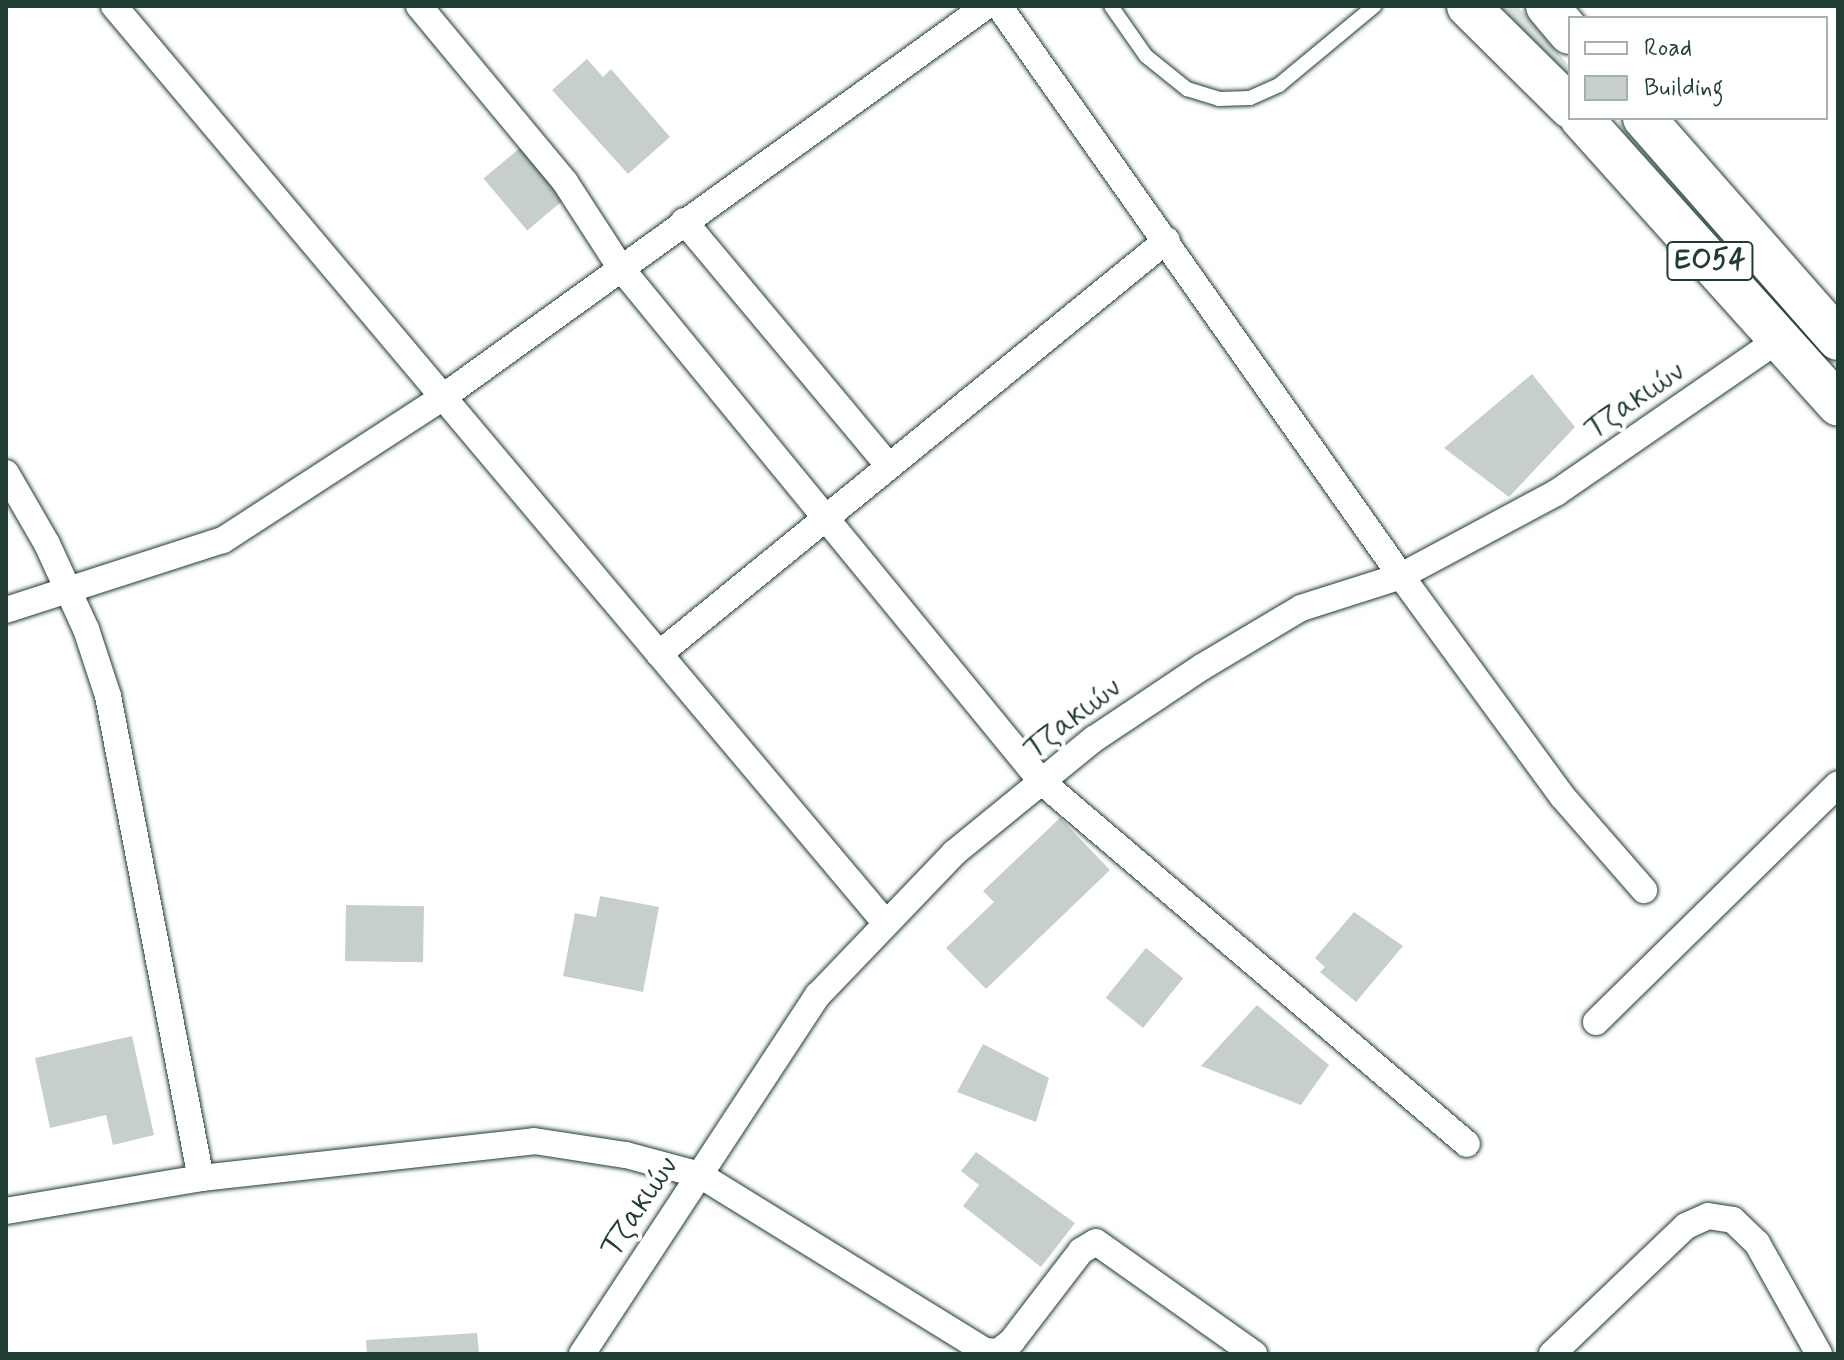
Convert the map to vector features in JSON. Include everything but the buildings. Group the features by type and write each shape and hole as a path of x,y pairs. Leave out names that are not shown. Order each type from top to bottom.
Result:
{"main road":[{"path":"1468,6 1568,105"},
{"path":"1547,6 1568,31"},
{"name":"ΕΟ54","path":"1583,120 1838,404"},
{"name":"ΕΟ54","path":"1646,120 1838,339"}],"street":[{"path":"114,6 884,921"},
{"path":"419,6 565,182 620,267 1042,782 1467,1144"},
{"path":"6,610 223,540 443,397 986,6"},
{"path":"999,6 1167,240 1401,576 1562,796 1644,890"},
{"path":"684,221 889,466"},
{"path":"659,654 1167,240"},
{"name":"Τζακιών","path":"582,1354 818,995 884,921 954,853 1094,739 1301,608 1401,576 1556,493 1779,339"},
{"path":"6,473 69,591 108,696 201,1178"},
{"path":"1596,1022 1838,784"},
{"path":"6,1211 201,1178 534,1141 626,1155 700,1175 985,1351 998,1352 1012,1341 1081,1251 1096,1242 1254,1354"},
{"path":"1552,1354 1686,1226 1708,1216 1733,1220 1757,1243 1819,1354"}],"lane":[{"path":"1111,6 1146,56 1187,89 1219,99 1250,98 1279,85 1374,6"}],"shaded area":[{"path":"1494,6 1517,6 1525,14 1568,65 1568,81"}]}
